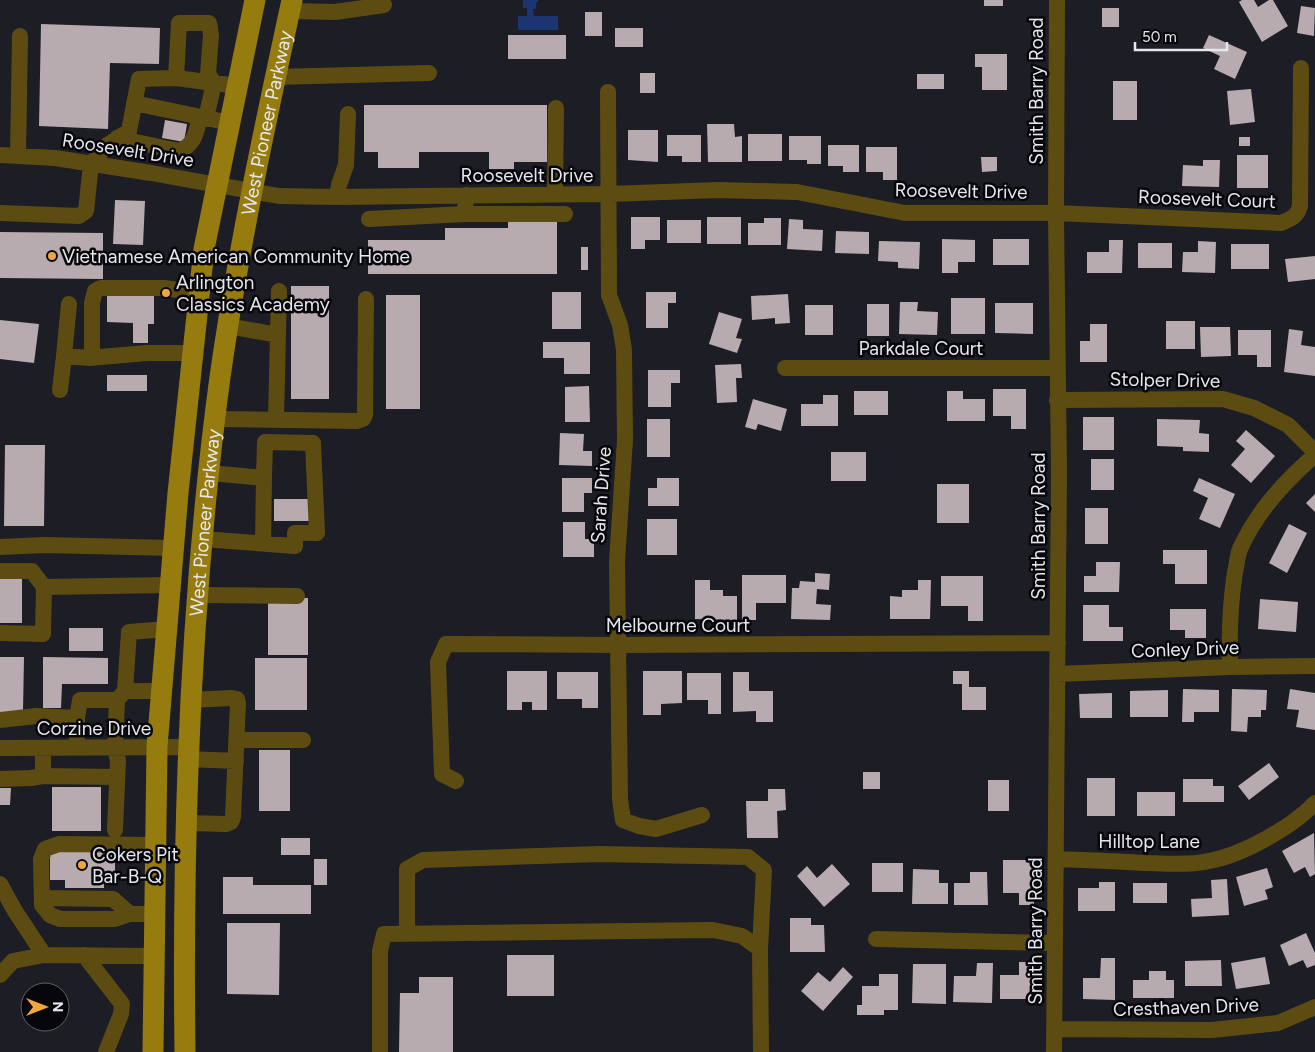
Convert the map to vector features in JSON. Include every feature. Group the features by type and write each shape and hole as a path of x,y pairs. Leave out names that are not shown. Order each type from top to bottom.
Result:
{"main road":[{"name":"West Pioneer Parkway","path":"153,1052 157,747 173,548 204,249 255,0"},
{"name":"West Pioneer Parkway","path":"185,1052 183,944 188,753 202,539 228,326 252,192 291,6"}],"street":[{"name":"Smith Barry Road","path":"1054,1052 1058,674 1057,0"},
{"path":"291,6 335,12 384,5"},
{"path":"117,138 179,151 188,148 203,118 211,79 211,35 209,23 179,23 176,78"},
{"path":"18,156 20,36"},
{"name":"Roosevelt Court","path":"1056,212 1281,223 1295,217 1300,206 1301,68"},
{"path":"276,77 429,73"},
{"path":"0,213 79,216 86,211 91,164 106,146 129,131 139,79 211,79 237,86"},
{"name":"Sarah Drive","path":"608,92 609,295 620,325 624,350 625,440 617,561 620,798 624,820 639,826 656,829 702,815"},
{"path":"134,103 230,123"},
{"path":"555,194 556,108"},
{"path":"337,197 346,165 348,114"},
{"name":"Roosevelt Drive","path":"0,155 55,158 279,196 609,194 718,190 798,192 905,212 1056,212"},
{"path":"503,194 504,214"},
{"path":"465,214 466,195"},
{"path":"369,219 465,214 565,214"},
{"path":"92,358 92,303 95,291 101,288 164,288 199,293"},
{"path":"276,420 279,291"},
{"path":"216,419 357,421 363,419 365,415 366,299"},
{"path":"60,390 69,304"},
{"path":"228,326 278,335"},
{"path":"64,356 92,358 147,353 193,353"},
{"name":"Parkdale Court","path":"785,368 1057,368"},
{"name":"Stolper Drive","path":"1058,400 1223,399 1254,408 1288,425 1315,453"},
{"path":"202,539 263,544 295,546 295,533 317,533 313,443 265,442 263,544"},
{"path":"1230,667 1229,627 1231,599 1239,551 1257,519 1294,473 1315,453"},
{"path":"210,473 264,478"},
{"path":"0,547 45,545 173,548"},
{"path":"0,571 32,571 44,587 43,634 0,633"},
{"path":"44,587 170,585"},
{"path":"198,595 297,596"},
{"path":"116,830 118,761 116,747 129,632 167,629"},
{"name":"Melbourne Court","path":"456,781 442,774 438,662 446,644 1058,643"},
{"name":"Conley Drive","path":"1058,674 1230,667 1315,666"},
{"path":"77,748 77,718 80,700 162,691"},
{"path":"187,823 226,824 231,822 233,817 238,703 237,699 190,700"},
{"path":"0,720 36,716 77,718"},
{"path":"237,740 303,740"},
{"name":"Corzine Drive","path":"0,748 157,747 236,761"},
{"path":"43,748 43,776"},
{"path":"0,778 43,776 117,777"},
{"name":"Hilltop Lane","path":"1056,859 1180,864 1208,862 1229,855 1270,836 1288,826 1315,803"},
{"path":"155,914 130,914 115,919 60,919 50,915 42,905 41,859 45,849 59,844 156,845"},
{"path":"407,933 407,869 423,860 599,854 748,857 764,870 760,949 761,1052"},
{"path":"0,884 15,911 44,954"},
{"path":"380,1052 380,951 384,934 713,930 742,936 760,949"},
{"path":"876,939 1055,943"},
{"path":"0,975 14,961 44,954 154,956"},
{"path":"84,955 122,1004 121,1014 106,1052"},
{"name":"Cresthaven Drive","path":"1055,1029 1212,1030 1278,1023 1315,1007"}],"water":[{"path":"523,0 539,0 536,3 536,9 533,9 534,16 558,16 558,30 518,30 518,16 527,16 527,8 523,8"}],"building":[{"path":"984,0 1003,0 1003,6 984,6"},
{"path":"1242,0 1254,0 1258,7 1269,0 1273,0 1288,26 1262,42 1239,2"},
{"path":"1301,6 1315,8 1314,36 1297,33"},
{"path":"1102,8 1119,8 1119,27 1102,27"},
{"path":"585,12 602,12 602,36 585,36"},
{"path":"41,24 160,28 159,64 110,63 108,129 39,126"},
{"path":"615,28 643,28 643,47 615,47"},
{"path":"508,35 566,35 566,59 508,59"},
{"path":"1209,35 1247,52 1235,79 1214,69 1220,56 1203,48"},
{"path":"975,54 1007,54 1007,90 982,90 982,67 975,67"},
{"path":"640,73 655,73 655,93 640,93"},
{"path":"917,74 944,74 944,89 917,89"},
{"path":"1113,81 1137,81 1137,120 1113,120"},
{"path":"1251,89 1255,122 1230,125 1227,91"},
{"path":"364,105 547,105 547,162 514,162 514,169 489,169 489,152 419,152 419,168 378,168 378,152 364,152"},
{"path":"165,120 187,124 184,142 162,138"},
{"path":"707,124 734,124 735,137 742,136 742,162 708,162"},
{"path":"628,130 658,130 658,162 628,160"},
{"path":"748,134 782,134 782,161 748,161"},
{"path":"667,135 701,135 701,162 682,162 682,156 667,156"},
{"path":"789,136 821,136 821,164 807,164 807,160 789,160"},
{"path":"1239,137 1250,137 1250,146 1239,146"},
{"path":"828,145 859,145 859,172 843,172 843,166 828,166"},
{"path":"866,147 897,147 897,180 883,180 883,172 866,172"},
{"path":"1237,155 1268,155 1268,188 1237,188"},
{"path":"981,157 997,157 997,171 982,172"},
{"path":"1203,160 1220,160 1219,187 1182,186 1183,165 1203,166"},
{"path":"115,200 145,201 143,245 113,244"},
{"path":"631,217 660,217 660,240 645,240 645,249 631,249"},
{"path":"707,217 741,217 741,244 707,244"},
{"path":"764,218 781,218 781,245 748,245 748,223 764,223"},
{"path":"508,219 557,219 557,274 368,274 368,240 445,240 445,228 508,228"},
{"path":"789,219 803,220 803,229 823,230 822,251 787,249"},
{"path":"667,220 701,220 701,243 667,243"},
{"path":"836,231 869,232 869,254 835,253"},
{"name":"Vietnamese American Community Home","path":"0,232 103,233 103,279 0,278"},
{"path":"942,239 975,240 975,262 958,262 958,273 942,273"},
{"path":"993,239 1029,239 1029,265 993,265"},
{"path":"1109,240 1123,240 1122,273 1087,273 1087,252 1109,252"},
{"path":"879,241 920,242 919,269 898,268 898,262 878,261"},
{"path":"1198,241 1216,242 1215,273 1182,272 1183,252 1198,252"},
{"path":"1138,243 1172,243 1172,268 1138,268"},
{"path":"1231,244 1269,244 1269,269 1231,269"},
{"path":"581,247 588,247 588,270 581,270"},
{"path":"1315,256 1315,279 1288,282 1285,259"},
{"path":"291,286 329,286 329,399 291,399"},
{"path":"107,291 154,291 154,324 148,324 148,343 133,343 133,323 107,322"},
{"path":"552,292 581,292 581,329 552,329"},
{"path":"646,292 676,292 676,303 668,303 668,328 646,328"},
{"path":"788,294 790,323 775,324 775,318 752,320 751,296"},
{"path":"386,295 420,295 420,409 386,409"},
{"path":"951,298 985,298 985,334 951,334"},
{"path":"900,302 918,302 917,311 938,312 937,335 899,334"},
{"path":"995,303 1033,303 1033,334 995,333"},
{"path":"867,304 889,304 889,336 867,336"},
{"path":"805,305 833,305 833,335 805,335"},
{"path":"719,312 742,319 736,338 742,339 737,353 709,344"},
{"path":"0,320 39,324 34,363 0,359"},
{"path":"1166,321 1195,321 1195,349 1166,349"},
{"path":"1090,324 1107,324 1107,362 1080,362 1080,341 1090,341"},
{"path":"1200,327 1230,327 1231,356 1201,357"},
{"path":"1289,329 1303,331 1301,345 1315,347 1315,376 1284,372"},
{"path":"1238,330 1271,330 1271,367 1257,367 1257,355 1238,355"},
{"path":"543,342 590,342 590,374 564,374 564,358 543,358"},
{"path":"741,364 742,378 736,378 737,402 717,403 715,365"},
{"path":"648,370 680,370 680,383 671,383 671,407 648,407"},
{"path":"107,375 147,375 147,391 107,391"},
{"path":"589,386 590,422 565,422 565,387"},
{"path":"993,389 1026,389 1026,429 1011,429 1011,416 993,416"},
{"path":"854,391 888,391 888,415 854,415"},
{"path":"947,391 963,391 963,399 985,399 985,421 947,421"},
{"path":"823,395 838,395 838,426 801,426 801,404 823,404"},
{"path":"753,399 787,409 781,431 758,424 756,430 745,427"},
{"path":"1083,417 1114,417 1114,450 1083,450"},
{"path":"647,419 670,419 670,457 647,457"},
{"path":"1157,419 1200,420 1199,433 1209,434 1209,452 1183,451 1183,447 1157,446"},
{"path":"1246,430 1275,456 1251,483 1231,465 1245,449 1236,441"},
{"path":"560,433 584,434 583,451 592,451 592,466 559,465"},
{"path":"5,445 45,445 44,526 4,526"},
{"path":"831,452 866,452 866,481 831,481"},
{"path":"1091,459 1114,459 1114,490 1091,490"},
{"path":"562,478 592,478 592,493 584,493 584,512 562,512"},
{"path":"657,478 679,478 679,506 648,506 648,488 657,488"},
{"path":"1199,478 1235,494 1220,528 1199,519 1208,498 1193,491"},
{"path":"937,484 969,484 969,523 937,523"},
{"path":"1315,494 1315,512 1306,503"},
{"path":"274,499 312,499 312,521 274,521"},
{"path":"1085,508 1108,508 1108,544 1085,544"},
{"path":"647,519 677,519 677,555 647,555"},
{"path":"563,522 585,522 585,539 594,539 594,557 563,557"},
{"path":"1289,524 1307,533 1287,573 1269,563"},
{"path":"1163,550 1207,550 1207,584 1175,584 1175,564 1163,564"},
{"path":"1096,562 1120,562 1119,592 1084,592 1084,576 1096,576"},
{"path":"815,573 830,574 829,590 817,589 816,604 831,605 830,620 791,619 792,588 799,588 800,581 815,582"},
{"path":"742,575 786,575 786,603 756,603 756,620 742,620"},
{"path":"941,576 983,576 983,621 968,621 968,606 941,606"},
{"path":"0,577 22,577 22,623 0,623"},
{"path":"695,580 710,580 710,590 723,590 723,596 737,596 737,620 695,619"},
{"path":"918,580 931,580 930,619 890,619 890,596 902,597 902,590 918,590"},
{"path":"268,598 308,598 308,655 268,655"},
{"path":"1260,599 1298,602 1296,632 1258,629"},
{"path":"1083,605 1109,605 1109,627 1123,627 1123,641 1083,641"},
{"path":"1170,609 1206,609 1206,638 1185,638 1185,630 1170,630"},
{"path":"69,628 103,628 103,651 69,651"},
{"path":"0,657 24,657 23,712 0,712"},
{"path":"43,657 108,658 108,684 62,684 61,708 43,708"},
{"path":"255,658 307,658 307,710 255,710"},
{"path":"507,671 547,671 547,710 532,710 532,702 522,702 522,710 507,710"},
{"path":"643,671 682,671 682,703 661,704 661,715 643,715"},
{"path":"953,671 969,671 969,687 986,687 986,710 962,710 962,684 953,684"},
{"path":"557,672 598,672 598,708 582,708 582,699 557,699"},
{"path":"733,672 749,672 749,691 773,691 773,722 756,722 756,711 733,712"},
{"path":"687,673 721,673 721,714 708,714 708,700 687,700"},
{"path":"1183,689 1219,690 1219,712 1194,712 1194,722 1182,722"},
{"path":"1232,689 1267,690 1266,710 1261,710 1261,717 1248,717 1247,732 1231,731"},
{"path":"1290,689 1315,693 1315,730 1296,727 1299,710 1287,709"},
{"path":"1168,690 1168,717 1130,717 1130,691"},
{"path":"1112,693 1112,718 1080,718 1079,694"},
{"path":"259,750 290,750 290,811 259,811"},
{"path":"1269,763 1279,777 1249,800 1238,786"},
{"path":"863,772 880,772 880,789 863,789"},
{"path":"1087,778 1115,778 1115,816 1087,816"},
{"path":"1183,779 1213,779 1213,786 1224,786 1224,802 1183,802"},
{"path":"988,780 1009,780 1009,811 988,811"},
{"path":"52,787 101,787 101,831 52,831"},
{"path":"0,788 11,788 10,805 0,805"},
{"path":"768,789 785,789 786,810 777,811 778,838 747,838 746,801 768,801"},
{"path":"1137,792 1175,792 1175,816 1137,816"},
{"path":"1314,833 1315,874 1310,877 1305,867 1294,873 1282,851"},
{"path":"281,838 310,838 310,855 281,855"},
{"name":"Cokers Pit Bar-B-Q","path":"50,850 115,851 115,881 104,881 104,888 65,888 65,880 50,880"},
{"path":"314,859 327,859 327,885 314,885"},
{"path":"1003,860 1034,860 1034,905 1019,905 1019,893 1003,893"},
{"path":"872,863 903,863 903,892 872,892"},
{"path":"832,864 850,884 824,907 797,876 807,866 817,878"},
{"path":"1267,868 1273,887 1265,890 1268,899 1244,906 1236,877"},
{"path":"913,869 939,870 939,883 948,883 948,904 912,904"},
{"path":"970,872 987,872 988,905 954,905 954,883 970,883"},
{"path":"223,877 253,877 253,885 311,885 311,914 223,914"},
{"path":"1227,879 1229,915 1192,917 1191,899 1212,898 1211,880"},
{"path":"1099,882 1115,882 1115,911 1078,911 1078,888 1099,888"},
{"path":"1133,883 1167,883 1167,903 1133,903"},
{"path":"790,918 811,918 811,925 824,925 825,952 790,952"},
{"path":"227,923 280,923 279,995 227,994"},
{"path":"1306,933 1315,953 1315,965 1307,968 1303,960 1289,966 1280,945"},
{"path":"507,955 554,955 554,996 507,996"},
{"path":"1265,957 1270,984 1236,989 1231,963"},
{"path":"1101,958 1115,958 1115,1000 1083,999 1083,978 1100,978"},
{"path":"1221,960 1222,986 1185,986 1185,961"},
{"path":"1019,962 1034,962 1034,999 1000,999 1000,975 1019,975"},
{"path":"977,963 993,963 992,1003 953,1002 954,976 976,976"},
{"path":"913,964 946,964 946,1004 912,1003"},
{"path":"843,967 853,977 823,1011 801,991 818,972 830,982"},
{"path":"1149,971 1166,971 1166,980 1174,980 1174,998 1133,998 1133,980 1149,980"},
{"path":"879,974 898,974 898,1010 884,1010 884,1015 857,1015 857,1005 862,1005 862,986 879,986"},
{"path":"419,977 453,977 453,1052 399,1052 400,993 419,993"}],"place":[{"name":"Vietnamese American Community Home","path":"52,256"},
{"name":"Arlington Classics Academy","path":"166,293"},
{"name":"Cokers Pit Bar-B-Q","path":"82,865"}]}
